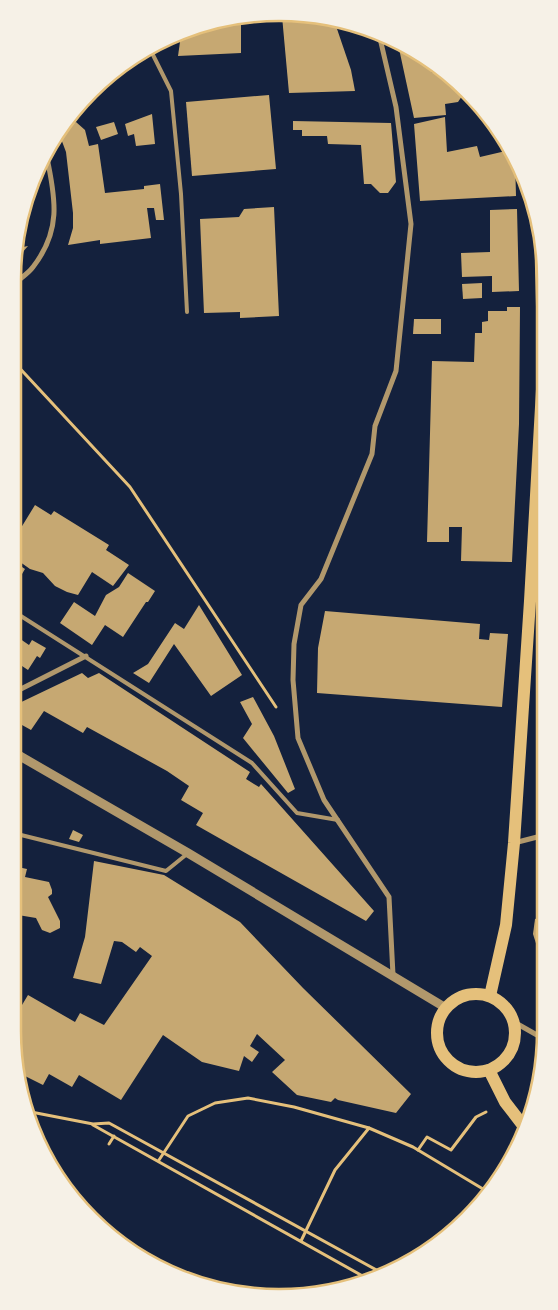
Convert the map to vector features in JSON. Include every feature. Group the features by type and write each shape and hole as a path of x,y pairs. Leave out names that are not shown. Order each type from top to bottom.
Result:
{"main road":[{"path":"490,996 506,925 514,843 537,498"},
{"path":"466,995 490,996 509,1011 514,1022 515,1042 511,1051 498,1066 489,1070 467,1071 456,1067 447,1060 437,1040 440,1017 455,1000 466,995"},
{"path":"489,1070 505,1102 520,1122"}],"street":[{"path":"381,42 396,107 411,224 396,371 375,426 372,454 321,579 301,605 294,644 294,680 298,738 324,800 389,897 393,976"},
{"path":"21,278 33,268 50,239 55,211 48,164"},
{"path":"21,688 86,656"},
{"path":"21,757 188,853 446,1008"},
{"path":"514,843 537,837"},
{"path":"514,1022 537,1035"}],"lane":[{"path":"153,54 171,90 181,194 187,312"},
{"path":"21,616 252,763 298,813 338,820"},
{"path":"21,835 166,871 188,853"}],"path":[{"path":"21,371 130,488 298,738"},
{"path":"159,1160 188,1116 214,1103 248,1098 294,1107 369,1128 418,1150 482,1189"},
{"path":"418,1150 427,1137 451,1150 476,1117 505,1102"},
{"path":"35,1113 93,1124 109,1123 376,1270"},
{"path":"93,1124 362,1275"},
{"path":"301,1241 336,1170 369,1128"},
{"path":"109,1144 114,1136"}],"building":[{"path":"282,21 313,23 337,28 351,70 355,91 289,93"},
{"path":"241,24 241,53 178,56 180,41 212,30"},
{"path":"400,52 436,75 461,97 458,102 445,104 446,115 414,118"},
{"path":"269,95 276,169 192,176 186,102"},
{"path":"152,114 155,144 136,146 134,134 128,136 125,124"},
{"path":"445,117 447,152 477,146 480,157 503,152 515,177 516,196 420,201 414,124"},
{"path":"293,121 391,123 396,182 388,193 380,193 371,184 364,184 361,145 328,144 327,136 302,136 302,130 293,130"},
{"path":"114,122 118,134 101,140 96,127"},
{"path":"75,123 85,130 89,146 98,144 105,193 144,189 144,186 160,184 164,220 156,220 154,208 147,208 151,238 100,244 100,240 68,245 73,228 73,213 66,152 62,141"},
{"path":"274,207 279,316 240,318 240,312 204,313 200,219 239,217 244,209"},
{"path":"517,209 519,291 492,292 492,276 462,277 461,253 490,252 490,210"},
{"path":"482,283 482,298 463,299 462,284"},
{"path":"507,307 520,307 519,424 512,562 461,561 462,527 449,527 449,542 427,542 432,361 474,362 475,333 482,333 482,322 488,321 488,311 507,311"},
{"path":"414,319 441,319 441,334 413,334"},
{"path":"35,505 51,515 54,511 109,545 106,550 129,565 113,586 92,572 78,595 67,592 55,586 43,573 30,569 21,563 21,528"},
{"path":"21,566 25,569 21,576"},
{"path":"128,573 155,591 123,637 105,625 92,645 60,623 74,602 95,616 106,595 119,587"},
{"path":"199,605 242,675 211,696 174,644 149,683 133,673 148,664 175,623 184,629"},
{"path":"325,611 480,624 479,639 489,640 490,633 508,634 502,707 317,693 318,648"},
{"path":"21,640 29,645 32,640 46,648 40,658 37,656 28,670 21,665"},
{"path":"82,673 88,678 99,673 250,772 246,779 259,787 261,784 374,911 366,921 196,825 203,813 181,800 189,786 167,771 87,727 83,733 44,711 31,730 21,724 21,702"},
{"path":"253,697 274,736 295,789 288,793 243,738 252,724 240,702"},
{"path":"73,830 83,835 79,842 69,839"},
{"path":"94,861 164,875 240,922 303,988 411,1094 396,1113 335,1098 331,1102 297,1095 272,1072 285,1060 257,1034 250,1046 259,1052 252,1062 244,1056 239,1071 202,1062 163,1035 121,1100 79,1075 72,1087 49,1074 43,1085 25,1076 23,1065 21,1004 28,995 75,1022 80,1013 104,1025 152,956 140,947 136,952 122,942 114,941 101,984 73,978 85,937"},
{"path":"21,868 27,869 25,877 49,882 52,894 48,897 60,921 60,928 50,933 42,930 36,918 21,916"},
{"path":"537,918 537,947 533,934 535,919"}]}
